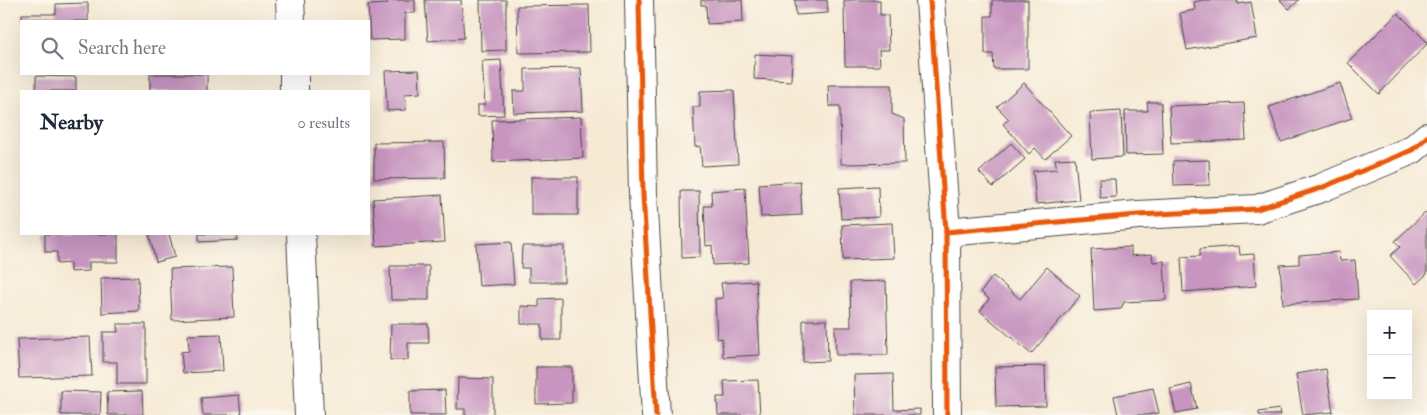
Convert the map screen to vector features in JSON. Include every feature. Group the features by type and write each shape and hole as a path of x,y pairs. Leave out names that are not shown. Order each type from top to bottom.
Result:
{"street":[{"path":"290,0 291,20"},
{"path":"639,0 643,194 656,415"},
{"path":"930,0 946,232 947,415"},
{"path":"294,75 294,90"},
{"path":"946,232 1138,215 1257,209 1321,188 1412,150 1427,137"},
{"path":"301,235 309,415"}],"building":[{"path":"387,0 415,0 415,13 405,13 405,39 370,40 368,5 387,4"},
{"path":"425,0 461,0 464,38 428,41"},
{"path":"480,0 506,0 506,50 481,51"},
{"path":"701,0 742,0 743,22 707,24 706,5 701,5"},
{"path":"795,0 827,0 828,13 796,15"},
{"path":"844,0 880,0 880,15 888,15 889,50 879,50 880,66 845,66"},
{"path":"992,0 1028,0 1028,69 994,69 993,54 985,54 985,16 992,16"},
{"path":"1203,0 1237,0 1238,4 1251,2 1257,38 1187,50 1180,13 1195,10 1194,2"},
{"path":"1280,0 1299,0 1289,9"},
{"path":"88,3 88,20 22,20 22,14 56,14 56,4"},
{"path":"589,5 590,52 518,53 517,6"},
{"path":"1398,13 1427,44 1379,94 1348,63"},
{"path":"755,54 792,56 791,81 754,79"},
{"path":"501,60 504,115 478,116 478,105 485,105 482,61"},
{"path":"581,68 583,111 514,113 513,91 525,91 525,69"},
{"path":"419,70 420,93 405,94 406,110 387,111 385,71"},
{"path":"150,75 207,75 207,90 150,90"},
{"path":"36,76 76,77 76,90 36,90"},
{"path":"1024,83 1071,136 1045,159 1035,148 1029,154 1003,124 1009,119 997,107"},
{"path":"1340,83 1352,118 1281,142 1269,107"},
{"path":"828,85 892,85 892,114 904,119 905,163 841,164 840,106 829,106"},
{"path":"734,90 738,164 702,166 700,146 695,147 693,107 700,107 700,91"},
{"path":"1147,102 1161,102 1163,154 1126,155 1125,111 1148,111"},
{"path":"1244,103 1246,140 1171,143 1169,106"},
{"path":"1121,111 1123,157 1092,159 1090,113"},
{"path":"581,117 583,158 493,162 492,120"},
{"path":"444,142 445,178 374,179 374,143"},
{"path":"1011,143 1025,159 993,187 979,172"},
{"path":"1075,158 1079,200 1036,204 1033,171 1057,169 1055,159"},
{"path":"1209,160 1210,185 1174,186 1173,161"},
{"path":"531,177 578,177 578,215 531,215"},
{"path":"1099,179 1115,179 1116,197 1100,198"},
{"path":"800,181 802,215 761,217 759,184"},
{"path":"878,186 879,217 841,219 839,188"},
{"path":"745,188 749,263 713,265 712,245 706,246 704,206 712,206 711,191"},
{"path":"681,191 699,191 700,257 682,258"},
{"path":"442,195 445,242 376,246 373,199"},
{"path":"1425,213 1427,215 1427,274 1416,284 1390,256 1400,247 1395,241"},
{"path":"892,223 894,258 843,260 842,225"},
{"path":"45,235 118,235 118,262 89,262 89,271 70,272 70,263 57,264 57,252 45,252"},
{"path":"149,235 169,235 175,257 156,262"},
{"path":"199,235 237,235 238,240 199,242"},
{"path":"511,242 514,284 479,286 476,244"},
{"path":"522,246 564,246 564,282 529,282 529,268 521,268"},
{"path":"1239,246 1240,255 1254,254 1256,286 1183,292 1181,257 1200,256 1200,249"},
{"path":"1131,247 1131,256 1152,254 1153,262 1164,261 1166,300 1124,302 1121,309 1094,311 1091,249"},
{"path":"1339,252 1340,261 1355,260 1358,299 1283,304 1280,265 1299,264 1299,255"},
{"path":"390,266 429,266 429,300 391,300"},
{"path":"232,267 234,317 172,320 170,269"},
{"path":"1047,267 1080,296 1031,354 980,311 989,299 981,292 993,276 1020,299"},
{"path":"138,277 139,311 102,313 101,278"},
{"path":"756,281 760,355 723,357 722,338 717,339 715,299 723,298 721,283"},
{"path":"886,281 888,355 836,355 835,327 851,327 850,282"},
{"path":"561,298 561,340 542,340 542,324 521,324 521,306 539,307 539,299"},
{"path":"803,320 827,320 828,361 803,362"},
{"path":"117,324 146,324 146,384 117,384 117,362 103,362 103,332 118,332"},
{"path":"391,324 428,324 429,343 408,343 408,360 390,360"},
{"path":"221,334 223,371 183,373 181,352 189,351 188,335"},
{"path":"90,337 92,376 19,378 17,339"},
{"path":"1045,366 1046,406 996,407 995,367"},
{"path":"536,367 572,367 572,403 536,404"},
{"path":"1326,369 1333,412 1303,415 1296,374"},
{"path":"893,374 894,410 920,409 920,415 855,415 854,375"},
{"path":"458,378 493,379 493,415 465,415 465,409 457,409"},
{"path":"758,380 760,415 718,415 717,397 725,397 724,381"},
{"path":"1191,384 1197,409 1176,413 1170,389"},
{"path":"1153,388 1159,413 1118,415 1114,396"},
{"path":"445,390 446,415 410,415 410,391"},
{"path":"61,391 101,392 100,415 61,415"},
{"path":"142,391 143,415 108,415 107,392"},
{"path":"239,395 241,415 203,415 201,398"},
{"path":"1279,409 1280,415 1259,415 1259,412"}],"cycle path":[{"path":"639,0 643,194 656,415"},
{"path":"930,0 946,232 947,415"},
{"path":"946,232 1138,215 1257,209 1321,188 1412,150 1427,137"}]}
